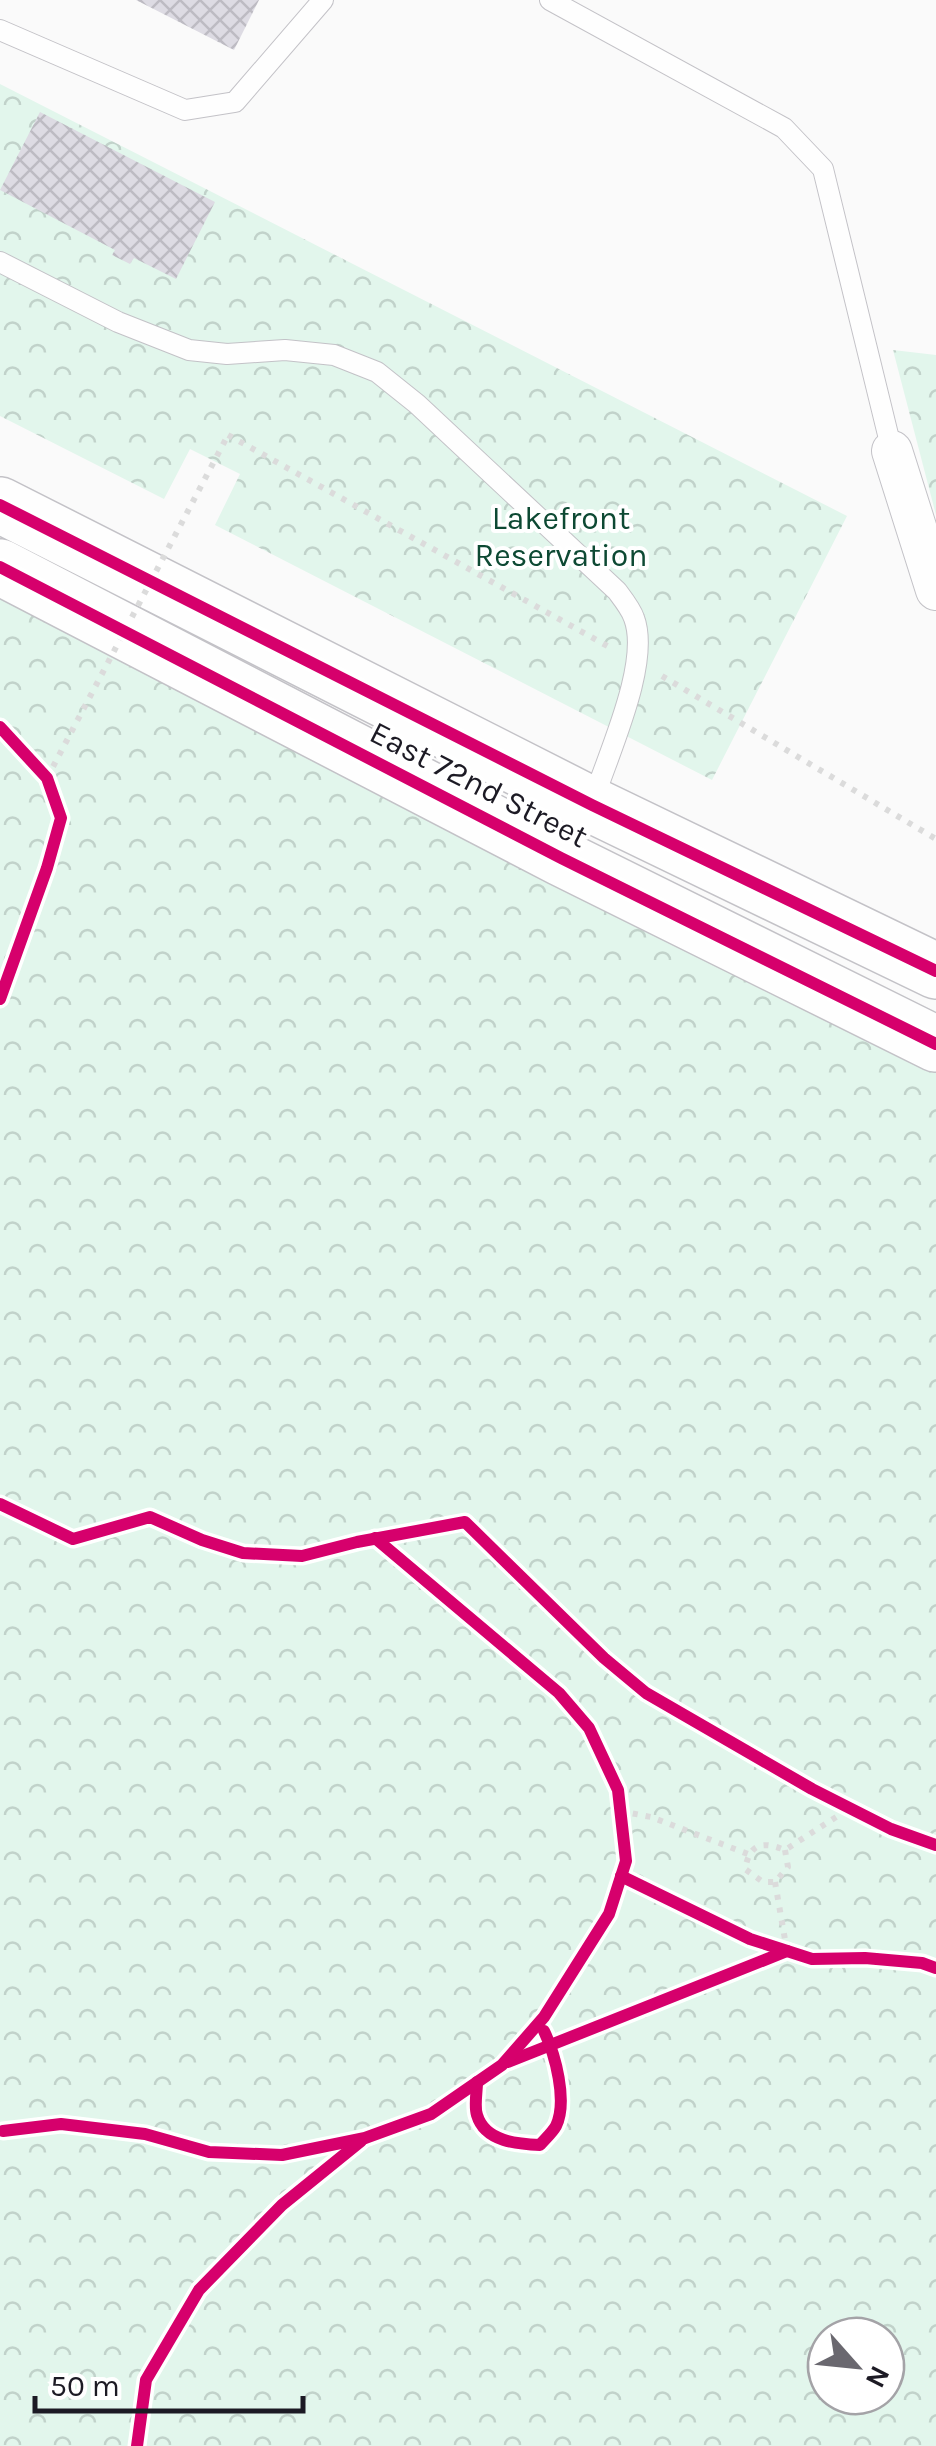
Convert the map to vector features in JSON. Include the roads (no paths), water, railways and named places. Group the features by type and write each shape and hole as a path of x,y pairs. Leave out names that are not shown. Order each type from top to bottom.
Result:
{"main road":[{"name":"East 72nd Street","path":"0,505 592,805 936,971"},
{"name":"East 72nd Street","path":"0,567 561,858 936,1044"},
{"path":"561,858 592,805"}],"street":[{"path":"892,451 936,590"}],"lane":[{"path":"0,30 184,110 235,102 323,0"},
{"path":"550,0 784,128 823,169 892,451"},
{"path":"0,262 118,322 189,350 228,354 286,350 334,355 377,372 416,404 618,591 634,618 639,644 634,681 592,805"}],"park label":[{"name":"Lakefront Reservation","path":"561,536"}]}
